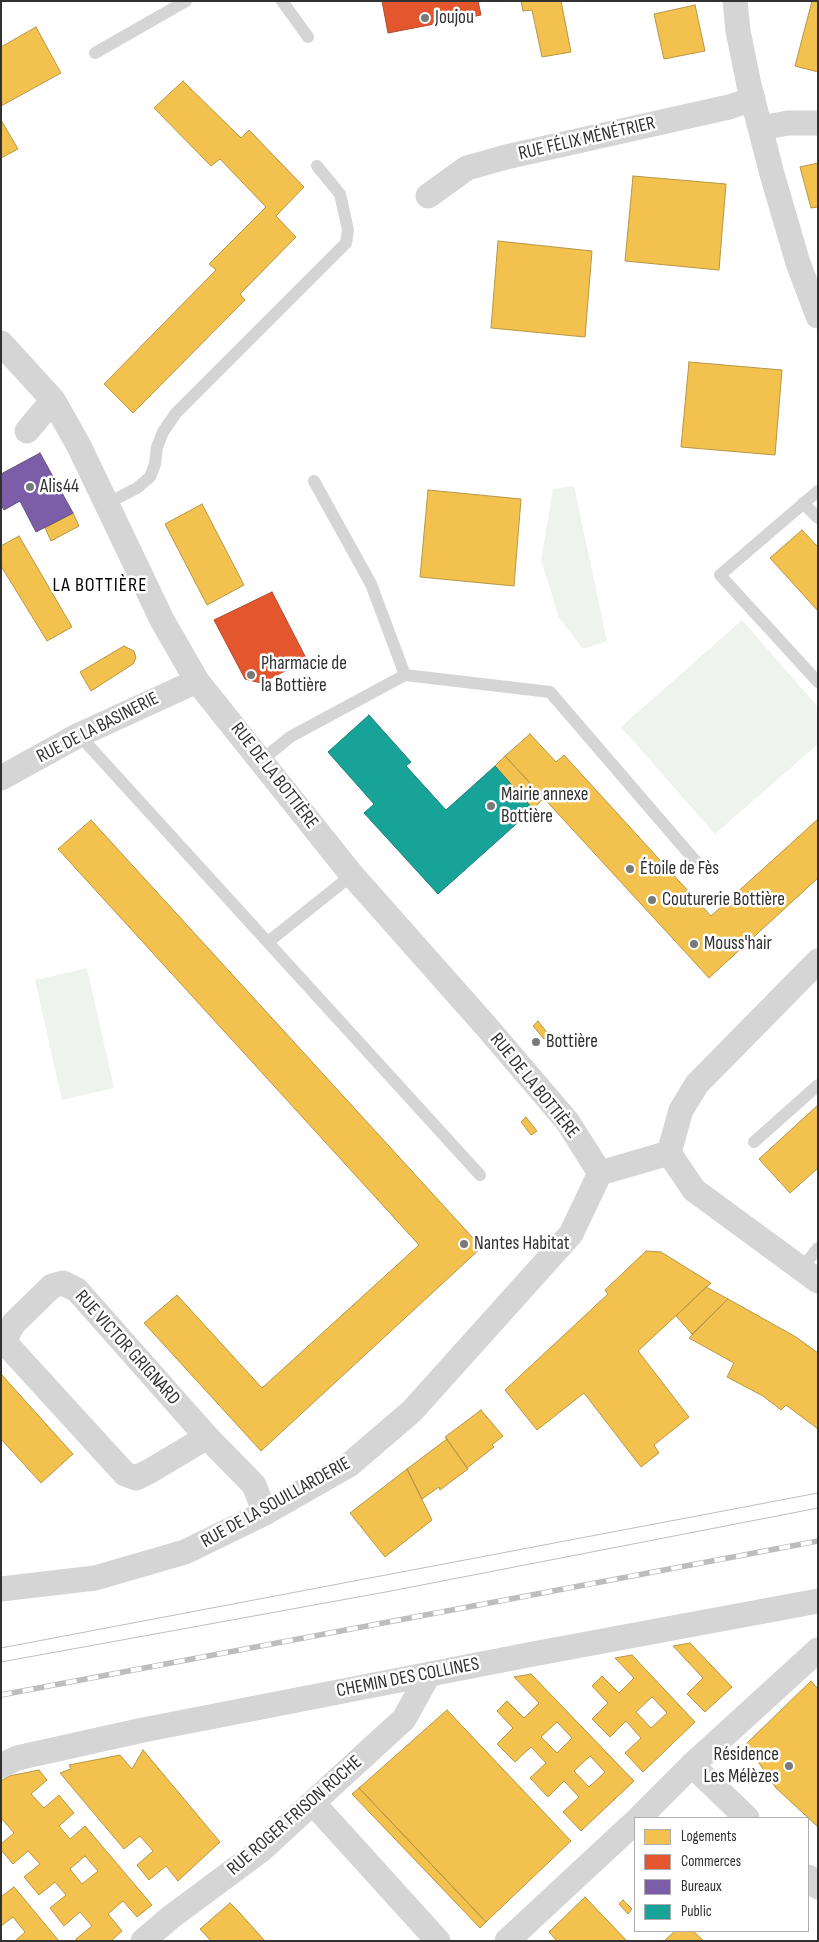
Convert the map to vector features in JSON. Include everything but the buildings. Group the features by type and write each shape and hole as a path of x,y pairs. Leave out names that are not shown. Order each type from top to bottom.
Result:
{"street":[{"path":"735,1 738,30 772,174 798,264 818,316"},
{"name":"RUE FÉLIX MÉNÉTRIER","path":"428,196 467,168 506,157 729,107 753,99"},
{"path":"761,128 788,123 818,123"},
{"name":"RUE DE LA BOTTIÈRE","path":"1,343 53,400 79,446 162,620 197,681 262,760 352,876 479,1018 567,1121 600,1173"},
{"path":"27,431 53,400"},
{"name":"RUE DE LA BASINERIE","path":"1,778 79,735 197,681"},
{"path":"809,1275 694,1190 669,1153 681,1110 697,1084 818,961"},
{"path":"600,1173 669,1153"},
{"name":"RUE DE LA SOUILLARDERIE","path":"1,1589 95,1578 185,1552 265,1512 349,1465 412,1411 571,1234 600,1173"},
{"name":"RUE VICTOR GRIGNARD","path":"207,1437 136,1478 125,1474 7,1345 7,1335 14,1323 52,1286 63,1283 78,1290 207,1437 254,1485 265,1512"},
{"name":"CHEMIN DES COLLINES","path":"1,1766 17,1758 134,1732 818,1601"},
{"path":"640,1817 692,1765 818,1650"},
{"name":"RUE ROGER FRISON ROCHE","path":"143,1941 171,1917 260,1851 404,1719 429,1674"},
{"path":"692,1765 746,1817"},
{"path":"313,1803 438,1941"},
{"path":"507,1941 634,1823"}],"lane":[{"path":"95,53 186,1"},
{"path":"282,1 308,37"},
{"path":"106,504 137,488 150,477 155,464 157,447 163,432 176,413 346,243 348,230 340,194 317,166"},
{"path":"314,481 371,584 405,675"},
{"path":"818,491 720,575 818,682"},
{"path":"803,502 818,518"},
{"path":"262,760 290,737 405,675 550,692 698,864"},
{"path":"79,735 480,1175"},
{"path":"268,942 352,876"},
{"path":"754,1142 818,1085"},
{"path":"809,1275 818,1248"}],"shaded area":[{"path":"574,486 607,641 583,649 559,618 541,560 553,489"},
{"path":"742,620 818,707 818,744 715,834 621,727"},
{"path":"87,968 114,1088 62,1100 35,980"}],"tram line":[{"path":"1,1648 818,1493"},
{"path":"1,1662 391,1591 818,1508"}],"railway":[{"path":"1,1695 818,1541"}],"place":[{"name":"Joujou","path":"425,18"},
{"name":"Alis44","path":"30,487"},
{"name":"Pharmacie de la Bottière","path":"251,675"},
{"name":"Mairie annexe Bottière","path":"491,806"},
{"name":"Étoile de Fès","path":"630,869"},
{"name":"Couturerie Bottière","path":"652,900"},
{"name":"Mouss'hair","path":"694,944"},
{"name":"Bottière","path":"536,1042"},
{"name":"Nantes Habitat","path":"464,1244"},
{"name":"Résidence Les Mélèzes","path":"789,1766"}],"district":[{"name":"LA BOTTIÈRE","path":"100,586"}]}
